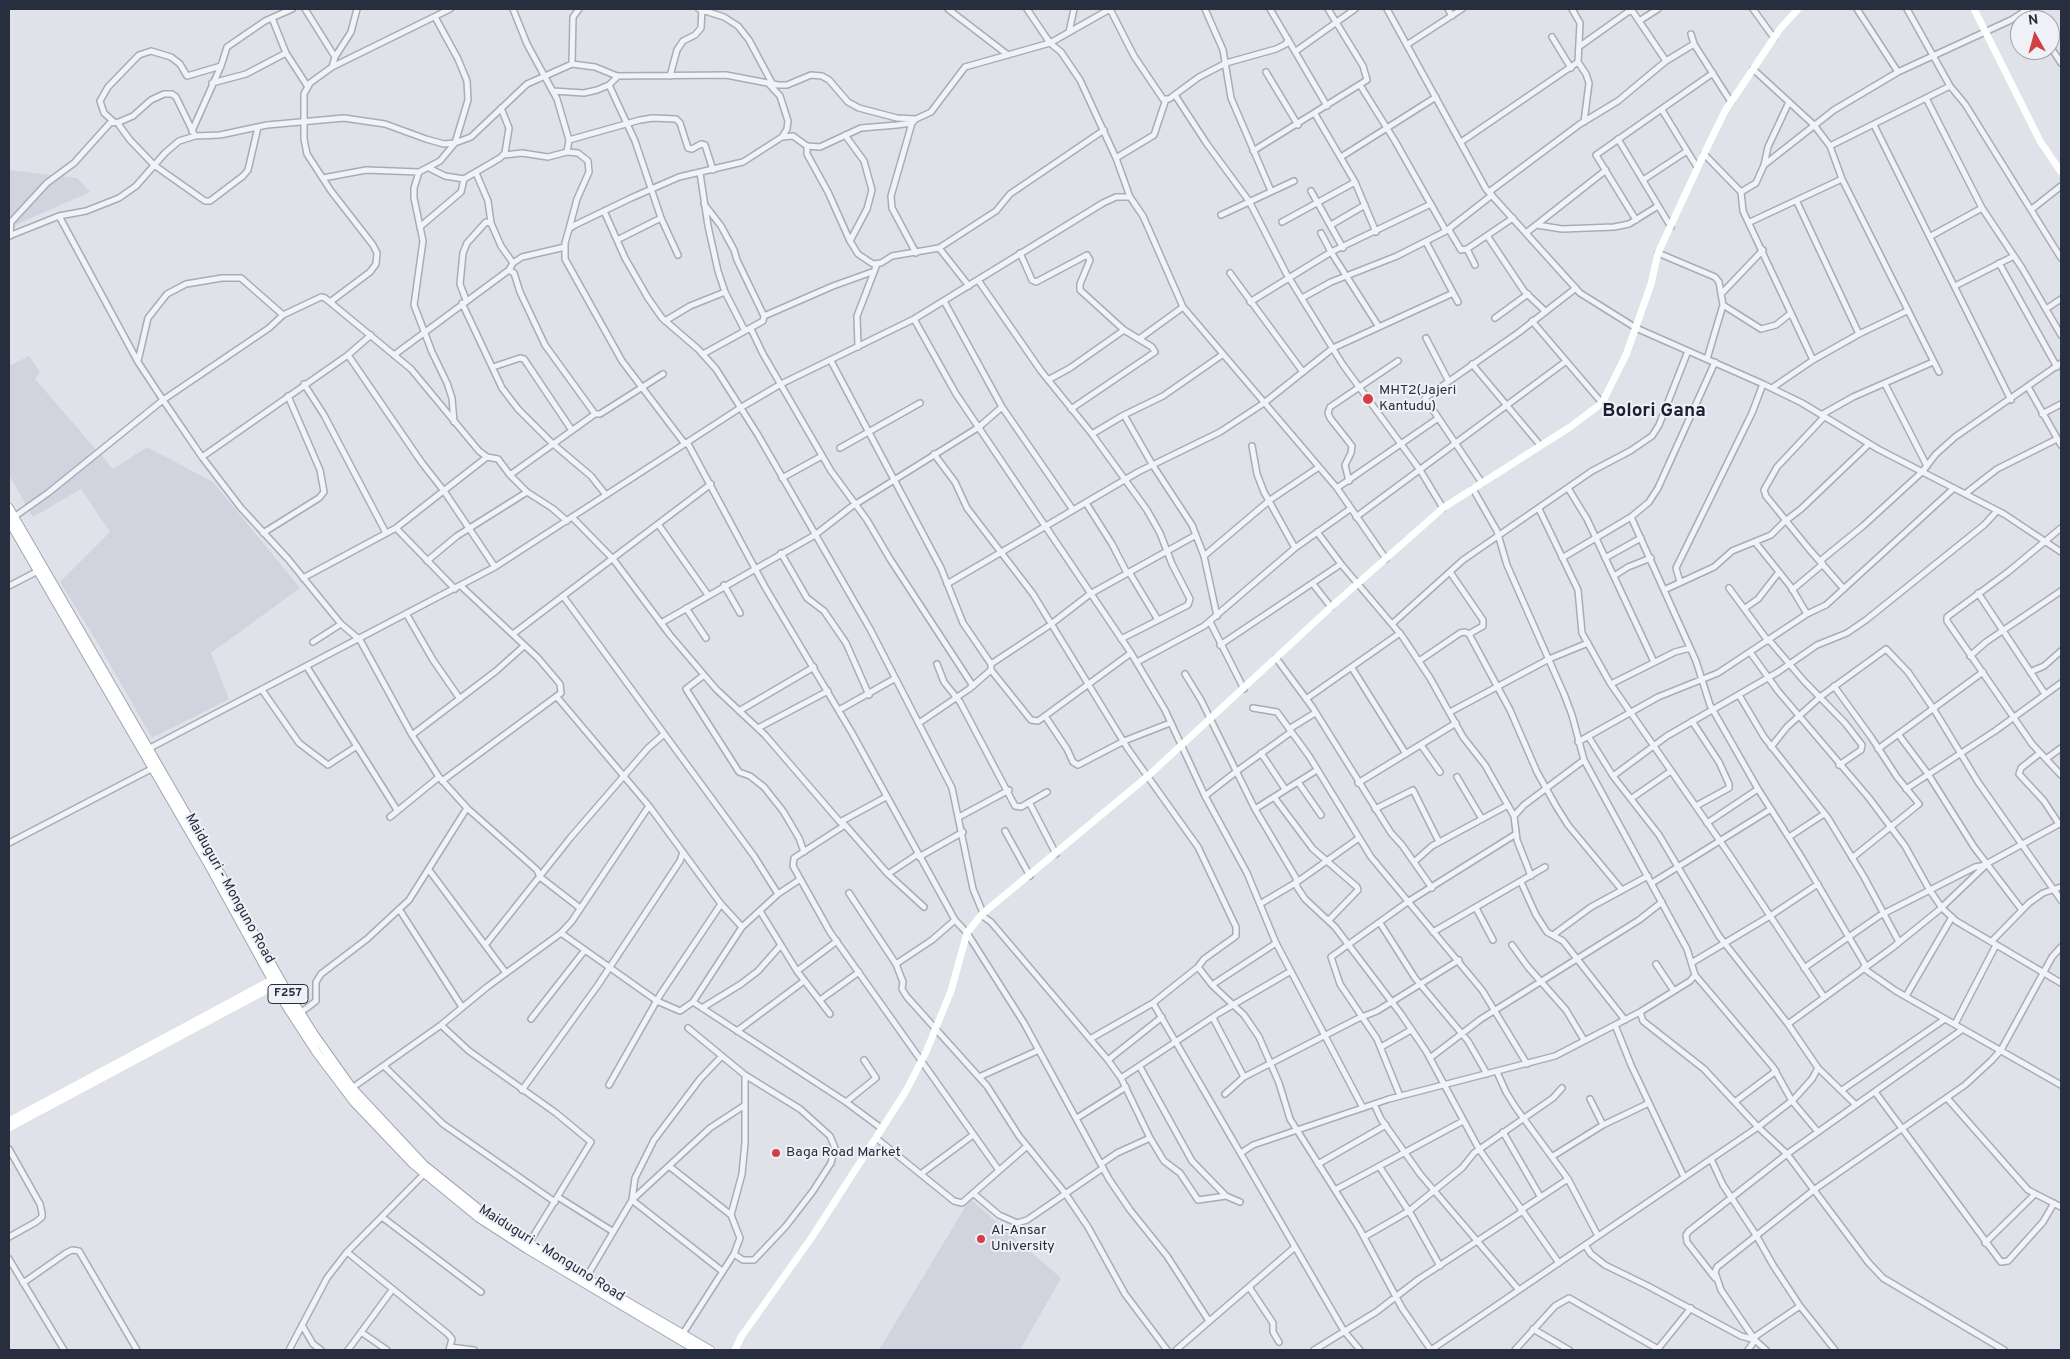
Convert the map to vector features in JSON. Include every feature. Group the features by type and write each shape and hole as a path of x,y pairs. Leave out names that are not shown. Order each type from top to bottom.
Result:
{"main road":[{"name":"Maiduguri - Monguno Road","path":"9,508 11,519 38,571 155,767 277,981 305,1034 354,1102 393,1145 424,1174 480,1218 527,1249 697,1350"},
{"name":"Maiduguri - Monguno Road","path":"11,519 148,749 155,767"},
{"name":"Maiduguri - Monguno Road","path":"277,981 352,1088 424,1165 480,1210 529,1243 710,1350"}],"street":[{"path":"193,133 227,47 233,40 292,9"},
{"path":"305,9 335,57"},
{"path":"332,66 335,57 351,32 357,9"},
{"path":"330,302 370,272 376,264 377,253 374,245 345,211 307,154 304,94 310,83 332,66 450,9"},
{"path":"513,9 527,44 553,91 566,124 569,140 567,152"},
{"path":"572,64 573,17 579,9"},
{"path":"569,230 604,211 679,177 743,162 782,137 787,129 788,121 780,96 769,82 749,40 738,26 724,17 701,9 701,28 695,35 683,41 677,50 670,76"},
{"path":"948,9 1008,55"},
{"path":"1027,9 1050,43 1061,52 1080,80 1116,158 1130,197 1143,216 1183,307 1337,488 1386,559"},
{"path":"1069,32 1074,9"},
{"path":"782,137 793,136 807,146 820,147 861,128 914,121 931,112 965,67 1050,43 1110,9 1153,87 1163,99 1166,99"},
{"path":"1205,9 1223,50 1231,98 1271,191"},
{"path":"1270,9 1327,106"},
{"path":"1253,151 1298,125 1367,80 1367,73 1328,9"},
{"path":"1296,51 1355,9"},
{"path":"1387,9 1490,194 1576,288 1636,328 1772,388 1869,444 1997,511 2061,552"},
{"path":"1448,9 1452,16"},
{"path":"1408,44 1462,9"},
{"path":"1572,9 1580,23 1578,62 1586,74 1589,83 1584,122"},
{"path":"1580,46 1631,9 1666,61"},
{"path":"1639,21 1658,9"},
{"path":"1753,9 1774,38"},
{"path":"735,1350 812,1237 906,1091 922,1061 951,991 967,933 982,914 1148,776 1443,508 1570,427 1602,403 1626,355 1636,328 1658,252 1697,167 1731,102 1774,38 1798,9"},
{"path":"1856,9 1898,72"},
{"path":"1907,9 1950,86 1965,104 2061,258"},
{"path":"1974,9 2040,142 2061,172"},
{"path":"322,178 366,170 419,172 440,161 455,144 468,100 467,81 458,59 435,16"},
{"path":"272,18 286,52 308,87"},
{"path":"1764,165 1834,110 1898,72 2010,20"},
{"path":"1691,34 1694,44 1731,102"},
{"path":"1552,37 1571,68"},
{"path":"1116,158 1154,135 1166,99 1175,95 1199,77 1226,63 1276,49 1286,44 1288,39"},
{"path":"1302,298 1447,231 1490,194 1584,122 1618,100 1666,61 1694,44"},
{"path":"193,133 179,102 172,94 164,94 151,100 133,116 120,122 113,121 104,113 100,101 108,87 138,55 151,51 171,56 180,64 187,76 221,66"},
{"path":"212,83 246,74 286,52"},
{"path":"1461,142 1578,62"},
{"path":"113,121 74,163 47,183 11,222 9,236 59,216 86,211 119,198 136,186 154,165 180,141 193,133 227,134 258,127 344,118 385,124 426,139 444,144 455,144 471,137 527,84 572,64 595,67 618,76 726,76 787,85 811,75 822,76 829,80 848,102 859,108 914,121"},
{"path":"1753,69 1814,125 1830,146 1842,179 1939,372"},
{"path":"1266,72 1298,125"},
{"path":"1636,220 1596,155 1713,73"},
{"path":"553,91 584,92 609,85 618,76"},
{"path":"1360,84 1447,231 1462,250 1488,237 1513,218"},
{"path":"609,85 627,123 662,218 678,255"},
{"path":"1830,146 1950,86"},
{"path":"1175,95 1206,144 1249,201 1290,278 1333,348 1420,470 1443,508"},
{"path":"1341,157 1436,97"},
{"path":"1926,98 1982,208 2014,256 2061,335"},
{"path":"1742,192 1756,183 1764,165 1768,147 1790,102"},
{"path":"501,108 509,128 504,155"},
{"path":"1662,110 1697,167"},
{"path":"1315,114 1355,182 1376,232"},
{"path":"569,140 627,123 653,118 676,119 682,129 686,145 692,149 701,144 705,145 713,170"},
{"path":"914,121 891,196 892,208 916,253"},
{"path":"120,122 119,125 130,140 154,165 202,200 210,201 248,170 258,127"},
{"path":"1874,125 1931,236 2011,400"},
{"path":"858,347 856,316 872,272 877,264 892,256 939,248 996,210 1010,194 1104,130"},
{"path":"845,136 864,161 872,190 867,209 850,241"},
{"path":"1618,138 1671,226"},
{"path":"807,146 807,154 828,192 850,241 865,262 877,264"},
{"path":"1642,180 1687,151"},
{"path":"429,168 445,176 464,179 504,155 522,153 548,157 567,152 578,153 588,161 589,172 577,199 565,247 565,259 581,289 622,361 640,388 686,443 711,484 755,568 839,710 955,920 967,933 1039,1050 1102,1166 1130,1210 1167,1256 1209,1321"},
{"path":"1704,154 1742,192 1743,211 1750,222 1813,360"},
{"path":"1526,233 1606,170"},
{"path":"419,172 414,188 414,198 423,241 414,305 447,383 452,398 454,422"},
{"path":"476,173 488,201 491,223 501,246 512,263"},
{"path":"700,173 704,204 725,292 822,456 854,505 867,520 890,559 973,686"},
{"path":"421,226 461,192 464,179"},
{"path":"1750,222 1798,202 1842,179"},
{"path":"1221,215 1294,181"},
{"path":"1282,222 1355,182"},
{"path":"2032,209 2061,186"},
{"path":"1311,192 1343,248"},
{"path":"148,749 495,568 740,408 781,384 914,319 1103,203 1116,197 1130,197"},
{"path":"1798,202 1859,334"},
{"path":"703,354 763,321 764,316 734,250 721,226 704,204"},
{"path":"1250,302 1331,252 1343,248 1431,204"},
{"path":"1331,225 1365,205"},
{"path":"1537,225 1562,229 1629,224 1658,206"},
{"path":"1931,236 1982,208"},
{"path":"604,211 648,298 665,321 703,354 716,369 758,435 870,629 894,679 952,788 974,889 982,914 991,922 1108,1060 1126,1087 1150,1138 1164,1161 1180,1173 1198,1200 1226,1196"},
{"path":"59,216 138,362 163,400 202,457 263,533 341,624 360,640 412,735 440,779 467,808 537,870 540,877 580,908"},
{"path":"617,240 662,218"},
{"path":"491,223 486,222 471,238 463,253 460,284 464,302 502,388 518,409 552,444 591,476 606,495"},
{"path":"1321,233 1379,327"},
{"path":"1488,237 1528,294 1546,311"},
{"path":"1426,242 1451,294 1458,302"},
{"path":"394,355 425,334 438,321 509,270 512,263 522,257 565,247"},
{"path":"939,248 969,286"},
{"path":"1467,249 1475,264"},
{"path":"1722,293 1763,250"},
{"path":"1658,252 1715,277 1719,282 1723,306 1707,359"},
{"path":"1020,253 1032,280 1036,282 1087,255 1090,260 1080,284 1080,290 1124,330 1152,348 1155,352 1071,409"},
{"path":"1955,286 2014,256"},
{"path":"1792,590 1922,472 1936,454 1955,437 2059,365 1999,263"},
{"path":"509,270 514,273 520,292 545,345 595,414"},
{"path":"764,316 833,286 872,272"},
{"path":"1230,273 1303,372"},
{"path":"138,362 148,318 167,294 186,284 222,278 241,278 283,315"},
{"path":"978,280 1048,380 1092,434 1147,510 1160,533 1190,602 1121,639"},
{"path":"1482,483 1455,446 1425,398 1448,380 1518,333 1576,288"},
{"path":"665,321 690,306 725,292"},
{"path":"948,584 1125,479 1220,432 1264,403 1333,348 1451,294"},
{"path":"1495,318 1528,294"},
{"path":"11,519 48,493 163,400 269,328 283,315 316,298 325,298 394,355 428,388 479,451 487,457 498,459 510,475 527,492 570,519 613,559 704,675 788,760 814,793 888,874 924,907"},
{"path":"2046,309 2061,299"},
{"path":"944,301 1002,407 1073,510"},
{"path":"1723,306 1762,329 1776,325 1791,313"},
{"path":"1139,339 1183,307"},
{"path":"1772,388 1813,360 1859,334 1907,311"},
{"path":"914,319 956,394 1137,662 1170,723 1205,796 1247,873 1276,943 1326,1034 1363,1108"},
{"path":"1532,321 1602,403"},
{"path":"1048,380 1070,368 1124,330"},
{"path":"202,457 348,355 371,335"},
{"path":"1426,338 1448,380"},
{"path":"1392,624 1450,572 1498,536 1539,510 1592,471 1630,451 1652,436 1659,425 1688,351"},
{"path":"348,355 422,463 444,491 468,530 495,568"},
{"path":"1092,434 1124,415 1163,396 1222,355"},
{"path":"493,367 520,358 524,359 572,429"},
{"path":"831,360 941,568 963,623 991,667 1031,720 1038,721 1131,653"},
{"path":"1349,481 1345,465 1352,446 1328,413 1330,407 1398,361"},
{"path":"1356,517 1455,446 1506,405 1566,362"},
{"path":"1562,558 1641,510 1658,488 1715,362"},
{"path":"1844,589 1766,496 1764,490 1777,467 1822,416 1933,362"},
{"path":"1472,364 1540,445"},
{"path":"510,475 572,429 595,414 600,414 663,374"},
{"path":"304,384 324,415 386,533"},
{"path":"1680,582 1676,568 1752,413 1763,384"},
{"path":"1885,384 1927,466"},
{"path":"2028,387 2061,445"},
{"path":"263,533 319,498 324,492 320,470 288,396"},
{"path":"840,448 920,403"},
{"path":"2042,414 2061,404"},
{"path":"662,623 815,535 832,519 979,427 1002,407"},
{"path":"1124,415 1152,464 1181,506 1196,536 1204,556 1217,616"},
{"path":"1337,488 1437,419"},
{"path":"1965,494 1997,469 2057,439"},
{"path":"1664,590 1714,567 1732,551 1771,534 1802,509 1869,444"},
{"path":"1252,446 1257,474 1264,492 1295,548"},
{"path":"934,454 955,482 967,508 1033,594 1050,625 1124,741 1198,847 1236,927 1236,936 1204,959 1198,967 1153,1003 1090,1039"},
{"path":"782,478 822,456"},
{"path":"303,578 396,528 487,457"},
{"path":"1204,556 1270,500 1319,467"},
{"path":"513,634 711,484"},
{"path":"1568,488 1596,538 1654,662"},
{"path":"1578,742 1629,712 1680,686 1718,674 1806,614 1826,605 1954,488"},
{"path":"1473,489 1479,496 1498,536 1507,565 1572,715 1584,760 1693,962 1695,975 1776,1072 1792,1101 1818,1132"},
{"path":"427,561 468,530 527,492"},
{"path":"1086,503 1158,620"},
{"path":"1137,662 1210,622 1295,548 1350,509"},
{"path":"1539,510 1578,590 1582,633 1610,684 1708,823 1824,997"},
{"path":"1613,776 1653,745 1791,664 1811,648 1847,633 1886,605 1984,525 1997,511"},
{"path":"1631,517 1690,648 1714,710 1758,790 1818,884 1865,967 1906,996 2061,1085"},
{"path":"658,524 708,595"},
{"path":"396,528 455,589"},
{"path":"2061,528 2008,572 1947,617 1947,621 1970,656 2013,716 2040,753 2061,775"},
{"path":"1317,532 1341,564 1400,633 1419,661 1463,736 1485,765 1514,816 1516,834 1531,876"},
{"path":"919,723 973,686 991,667 1090,594 1196,536"},
{"path":"1605,558 1641,538"},
{"path":"1755,542 1792,590 1806,614"},
{"path":"782,553 807,598 824,611 846,643 869,695"},
{"path":"1614,576 1628,567 1651,558"},
{"path":"1220,645 1341,564"},
{"path":"9,586 38,571"},
{"path":"1450,572 1484,623 1469,634"},
{"path":"1745,608 1758,599 1779,572"},
{"path":"1313,584 1331,608"},
{"path":"390,816 561,693 560,684 513,634 461,586"},
{"path":"724,586 740,613"},
{"path":"1729,588 1768,641 1845,723 1863,748 1839,765"},
{"path":"1970,656 1986,642 2061,591"},
{"path":"1978,593 2045,694"},
{"path":"563,596 663,735 754,856 778,894"},
{"path":"686,608 706,638"},
{"path":"407,615 432,660 460,699"},
{"path":"1210,622 1244,689"},
{"path":"313,642 341,624"},
{"path":"1419,661 1460,633 1465,632 1469,634 1497,684 1547,787 1568,825 1622,890"},
{"path":"1306,699 1400,633"},
{"path":"1450,712 1497,684 1588,642"},
{"path":"412,735 460,699 524,646"},
{"path":"1610,684 1675,652 1690,648"},
{"path":"1771,747 1799,716 1820,697 1886,649 1908,672 1962,753 1978,782 2061,900"},
{"path":"2030,672 2044,666 2061,651"},
{"path":"1750,652 1767,678 1869,798 1904,846 1942,908 1952,917 1993,943 2061,983"},
{"path":"1276,658 1306,699 1375,809 1432,888"},
{"path":"937,664 944,682 956,698 1018,807 1048,792"},
{"path":"308,667 397,810"},
{"path":"740,711 814,667"},
{"path":"1352,668 1406,754"},
{"path":"1878,748 1983,672"},
{"path":"1186,674 1211,719 1255,810 1296,878 1296,882 1305,898 1330,920 1411,1030 1430,1058 1479,1149 1559,1263"},
{"path":"704,675 686,689 739,772 750,776 764,787 783,811 799,838 804,852"},
{"path":"839,710 869,695 894,679"},
{"path":"1906,789 1962,753 2061,682"},
{"path":"1834,686 1906,789 1918,803 1918,806 1852,858"},
{"path":"262,690 299,743 328,766 356,746"},
{"path":"758,728 828,691"},
{"path":"1739,695 1756,726 1824,814 1852,858 1899,942"},
{"path":"556,697 649,806 721,904 742,928"},
{"path":"1253,708 1277,712 1317,770 1371,856 1433,932 1459,960 1496,1011 1527,1064"},
{"path":"1205,796 1315,713"},
{"path":"1045,716 1067,749 1073,762 1078,765 1124,741 1170,723"},
{"path":"1692,721 1719,762 1729,784 1728,788 1696,806"},
{"path":"1358,783 1456,723"},
{"path":"1898,734 1928,774 1974,847 2022,910"},
{"path":"486,944 623,776 663,735"},
{"path":"1588,736 1613,776 1659,835 1724,943 1788,1024 1818,1068 1856,1105"},
{"path":"1421,745 1440,772"},
{"path":"2046,759 2061,748"},
{"path":"1261,753 1285,789"},
{"path":"1788,1024 1942,908 1987,864 2060,824 2044,801 2019,774 2021,768 2040,753"},
{"path":"1514,816 1547,787 1584,760"},
{"path":"9,843 155,767"},
{"path":"1255,810 1317,770"},
{"path":"1632,798 1671,771"},
{"path":"1457,777 1482,818"},
{"path":"1298,782 1321,815"},
{"path":"959,817 1009,790"},
{"path":"1375,809 1413,790 1440,842"},
{"path":"1708,823 1758,790"},
{"path":"886,797 843,823 794,858 793,863 799,880 837,941 998,1170"},
{"path":"1274,797 1313,849 1352,882 1358,890 1330,920"},
{"path":"1029,802 1056,854"},
{"path":"1414,862 1440,842 1508,805"},
{"path":"352,1088 385,1067 561,933 649,806"},
{"path":"300,1013 316,1001 316,982 321,974 367,939 417,890 467,808"},
{"path":"1652,883 1771,809"},
{"path":"1789,837 1824,814"},
{"path":"1005,831 1030,876"},
{"path":"888,874 918,855 963,832"},
{"path":"1400,1096 1381,1047 1340,984 1331,963 1331,957 1409,901 1516,834"},
{"path":"1260,904 1296,882 1359,838"},
{"path":"522,1090 609,968 680,861 683,852"},
{"path":"1804,968 1883,913 1929,889 1980,865 1987,864"},
{"path":"1433,932 1545,867"},
{"path":"429,870 506,973"},
{"path":"1553,935 1590,907 1648,876"},
{"path":"561,933 609,968 676,1011 693,1002 742,928 778,894 799,880"},
{"path":"1521,882 1536,915 1547,932 1563,941 1625,1020"},
{"path":"1693,962 1770,916 1818,884"},
{"path":"1954,1024 1993,943 2022,910 2042,893 2061,887"},
{"path":"849,893 896,964 903,982 902,989 987,1086 1026,1147 1065,1193 1088,1227 1125,1294 1167,1350"},
{"path":"1430,1058 1460,1034 1540,980 1639,920 1662,902"},
{"path":"609,1085 657,1000 721,904"},
{"path":"1476,908 1493,940"},
{"path":"399,909 462,1007"},
{"path":"760,911 812,994 820,1000 830,1014"},
{"path":"1906,996 1952,917"},
{"path":"896,964 932,940 955,920"},
{"path":"1380,923 1421,985 1428,990 1460,1034 1468,1041 1487,1074"},
{"path":"797,971 837,941"},
{"path":"1212,985 1276,943"},
{"path":"702,1008 747,980 782,945"},
{"path":"1512,945 1566,1010 1584,1040"},
{"path":"1766,1350 1754,1339 1720,1290 1715,1272 1717,1267 1815,1189 1965,1085 2001,1050 2052,957 2061,947"},
{"path":"531,1019 585,950"},
{"path":"1225,1094 1244,1077 1326,1034 1392,1003 1459,960"},
{"path":"1656,964 1674,991"},
{"path":"1198,967 1212,985 1244,1016 1259,1037 1271,1064 1290,1119 1364,1237 1396,1296 1431,1350 1758,1127 1792,1101 1812,1079 1818,1068"},
{"path":"1121,1078 1213,1018 1291,971"},
{"path":"820,1000 859,972"},
{"path":"1241,1153 1253,1145 1374,1104 1443,1084 1555,1056 1640,1012 1690,981 1695,975"},
{"path":"9,1121 277,981"},
{"path":"9,1128 277,981"},
{"path":"737,1031 804,981"},
{"path":"693,1002 846,1102 881,1128"},
{"path":"1153,1003 1178,1042 1344,1331 1360,1350"},
{"path":"1640,1012 1643,1021 1704,1069 1736,1101 1758,1127 1787,1154 1868,1262 1883,1278 2004,1350"},
{"path":"1108,1060 1162,1017"},
{"path":"1213,1018 1244,1077"},
{"path":"1842,1090 1945,1019"},
{"path":"441,1025 469,1051 556,1113 591,1142 529,1243"},
{"path":"1615,1025 1684,1177"},
{"path":"688,1028 745,1076 800,1109 830,1136 835,1148 831,1164 813,1191 786,1226 754,1260 743,1260 734,1254"},
{"path":"1716,1278 1687,1242 1686,1235 1787,1154 1964,1029"},
{"path":"1381,1047 1411,1030"},
{"path":"979,1077 1039,1050"},
{"path":"632,1200 635,1178 654,1140 700,1079 722,1056"},
{"path":"846,1102 876,1078 864,1060"},
{"path":"385,1067 443,1124 557,1200 612,1231"},
{"path":"1140,1067 1192,1161 1226,1196 1240,1202"},
{"path":"1497,1072 1506,1092 1568,1179 1598,1236"},
{"path":"1736,1101 1776,1072"},
{"path":"731,1215 742,1174 745,1076"},
{"path":"1077,1118 1126,1087"},
{"path":"1364,1237 1409,1211 1462,1168 1479,1149 1553,1098 1562,1088"},
{"path":"1875,1092 1974,1223 1985,1243 2001,1262 2006,1263 2042,1222 2054,1203"},
{"path":"1947,1098 2028,1190 2061,1207"},
{"path":"1590,1099 1603,1125"},
{"path":"1553,1156 1603,1125 1649,1103"},
{"path":"1374,1104 1405,1152 1476,1241 1519,1290"},
{"path":"586,1278 632,1200 710,1128 745,1105"},
{"path":"1335,1190 1463,1121"},
{"path":"1318,1164 1386,1125"},
{"path":"1503,1132 1540,1196"},
{"path":"922,1173 973,1135"},
{"path":"876,1138 922,1173 954,1201 962,1203 1026,1147"},
{"path":"973,1193 999,1215 1017,1223 1027,1220 1117,1153 1150,1138"},
{"path":"9,1149 40,1204 42,1218 9,1237"},
{"path":"1711,1159 1732,1198 1773,1265 1800,1306 1835,1350"},
{"path":"669,1166 731,1215 740,1238 734,1254 682,1335"},
{"path":"1379,1166 1409,1211 1440,1266"},
{"path":"289,1350 327,1278 347,1252 424,1174"},
{"path":"1315,1350 1376,1312 1396,1296 1540,1196 1568,1179"},
{"path":"1985,1243 2035,1194"},
{"path":"632,1200 722,1271"},
{"path":"382,1216 480,1292"},
{"path":"1585,1245 1591,1254 1605,1266 1691,1308 1741,1336 1754,1339"},
{"path":"1176,1350 1295,1248"},
{"path":"23,1283 66,1253 72,1250 79,1251 137,1350"},
{"path":"347,1252 448,1334 452,1339 449,1349 474,1350"},
{"path":"9,1259 64,1350"},
{"path":"1249,1287 1273,1323 1273,1332 1279,1342"},
{"path":"348,1350 392,1290"},
{"path":"1515,1350 1555,1306 1569,1298 1657,1349 1691,1308"},
{"path":"1748,1350 1754,1339 1800,1306"},
{"path":"302,1325 313,1344 321,1350"},
{"path":"1533,1329 1569,1350"},
{"path":"361,1332 387,1350"}],"shaded area":[{"path":"9,170 77,178 90,192 9,228"},
{"path":"29,356 40,372 35,379 113,469 147,447 213,482 300,588 211,653 229,699 152,738 99,645 60,582 110,532 81,489 33,517 9,475 9,366"},
{"name":"Al-Ansar University","path":"970,1199 1061,1278 1020,1350 879,1350"}],"place":[{"name":"MHT2(Jajeri Kantudu)","path":"1368,399"},
{"name":"Baga Road Market","path":"776,1153"},
{"name":"Al-Ansar University","path":"981,1239"}],"district":[{"name":"Bolori Gana","path":"1654,412"}]}
